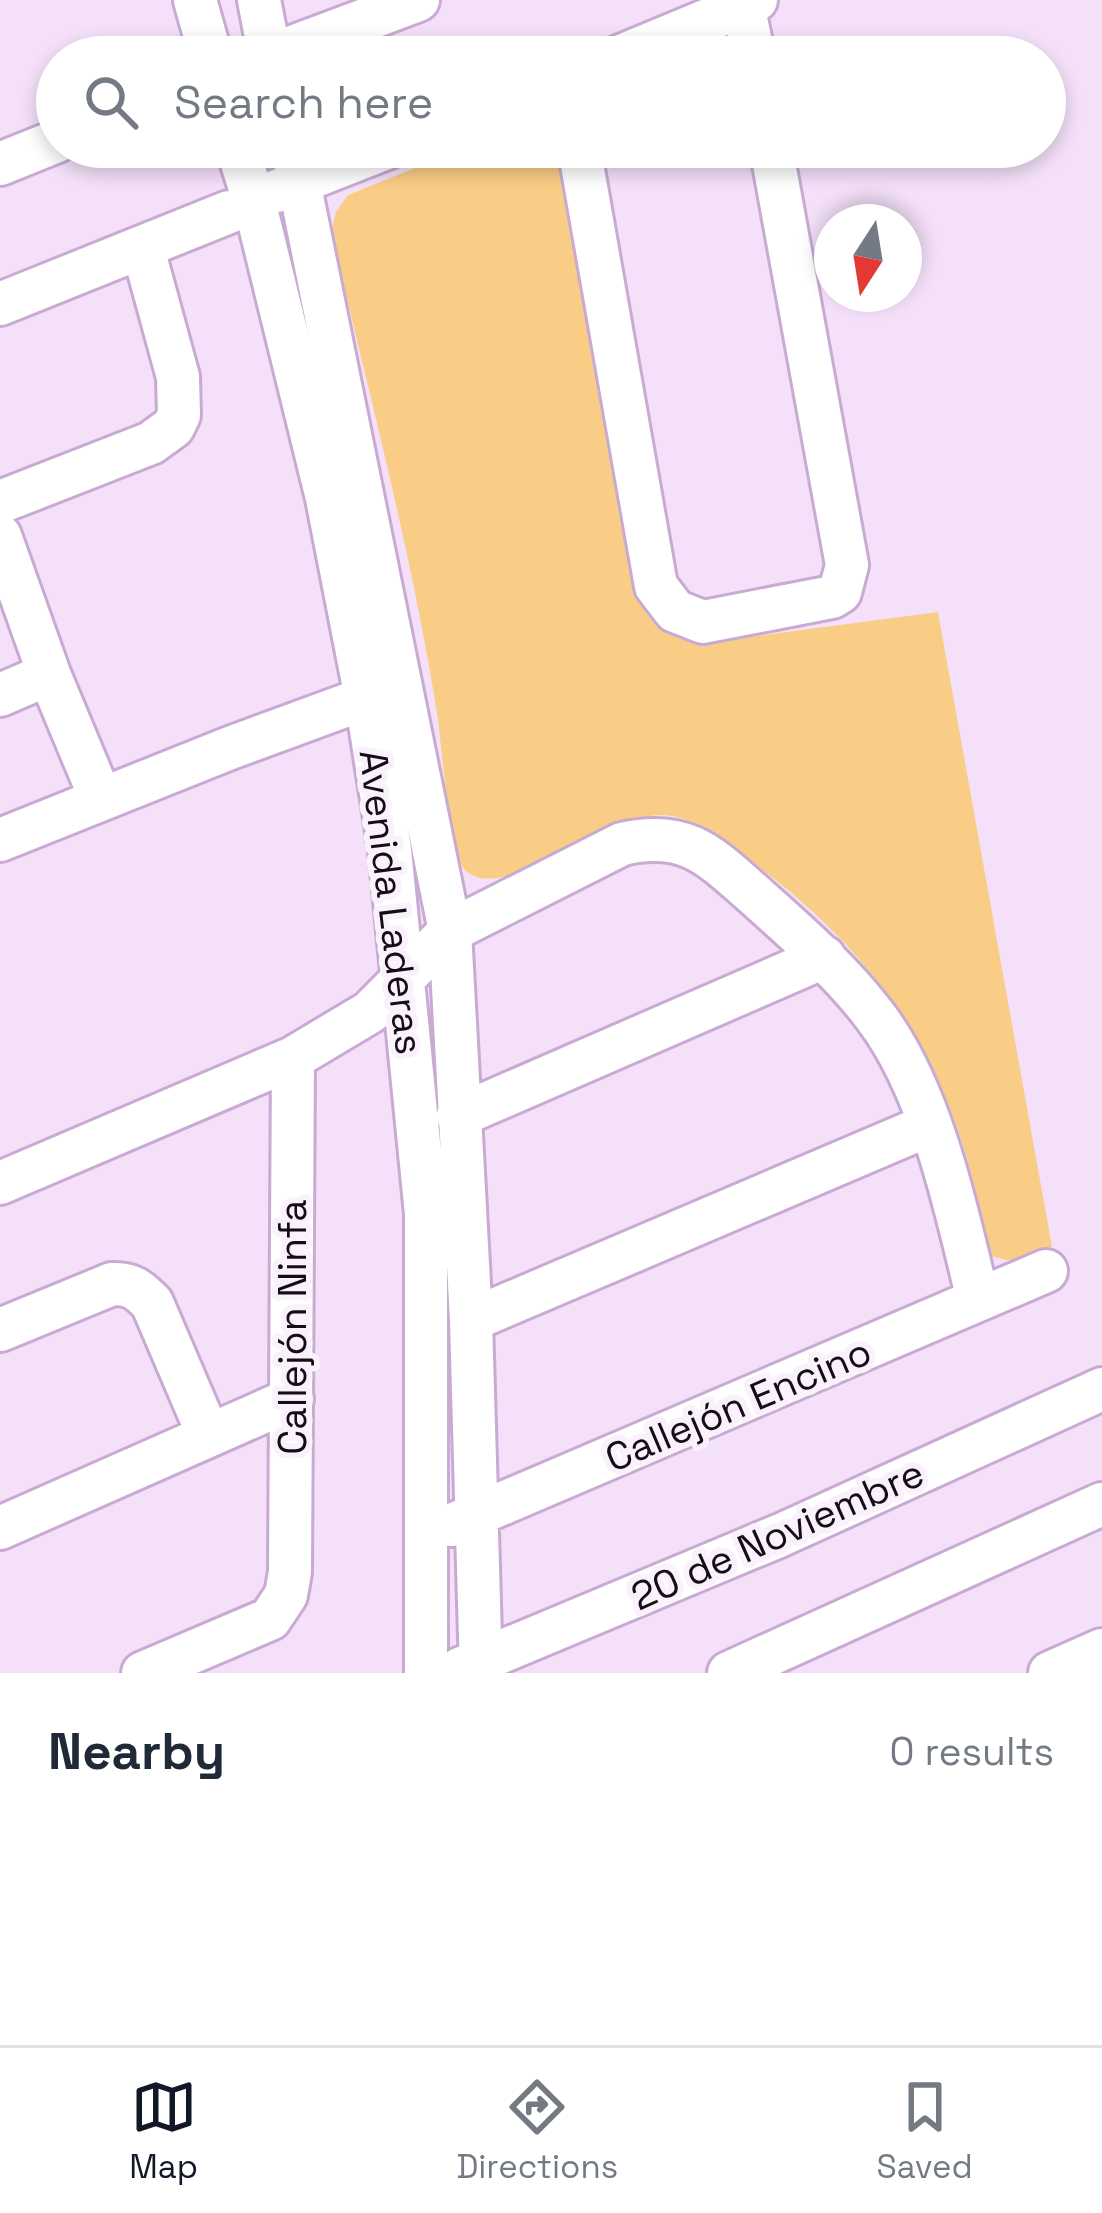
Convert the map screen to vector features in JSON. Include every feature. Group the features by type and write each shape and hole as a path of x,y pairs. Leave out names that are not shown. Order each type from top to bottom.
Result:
{"street":[{"path":"195,0 205,36"},
{"path":"259,0 265,36"},
{"path":"322,36 418,0"},
{"path":"669,36 750,2 752,36"},
{"path":"0,164 36,149"},
{"name":"Avenida Laderas","path":"239,168 242,206 327,498 366,698 405,976 426,1214 426,1673"},
{"path":"0,304 242,206 291,168"},
{"name":"Avenida Laderas","path":"297,168 450,931 477,1517 470,1669"},
{"path":"583,168 656,586 675,611 703,622 721,622 832,597 844,582 845,548 775,168"},
{"path":"0,502 151,443 165,435 179,416 178,377 143,249"},
{"path":"0,536 100,799"},
{"path":"0,695 49,674"},
{"path":"0,840 366,698"},
{"path":"0,1183 293,1058 370,1012 450,931 622,844 673,839 716,861 824,957 877,1018 900,1057 929,1125 955,1204 978,1300"},
{"path":"458,1116 824,957"},
{"name":"Callejón Ninfa","path":"142,1673 270,1619 286,1595 290,1572 293,1058"},
{"path":"471,1320 929,1125"},
{"name":"Callejón Encino","path":"428,1533 477,1517 1046,1270"},
{"path":"0,1330 112,1284 126,1283 152,1303 208,1434"},
{"name":"20 de Noviembre","path":"470,1669 782,1535 1102,1389"},
{"path":"0,1528 292,1399"},
{"path":"729,1673 1102,1504"},
{"path":"1049,1673 1102,1650"}],"shaded area":[{"path":"415,168 570,168 663,625 684,638 710,642 938,612 1052,1247 1016,1262 991,1256 950,1109 909,1026 822,920 708,831 661,815 640,818 507,876 485,878 467,872 460,862 415,592 331,233 336,212 348,195"}]}
